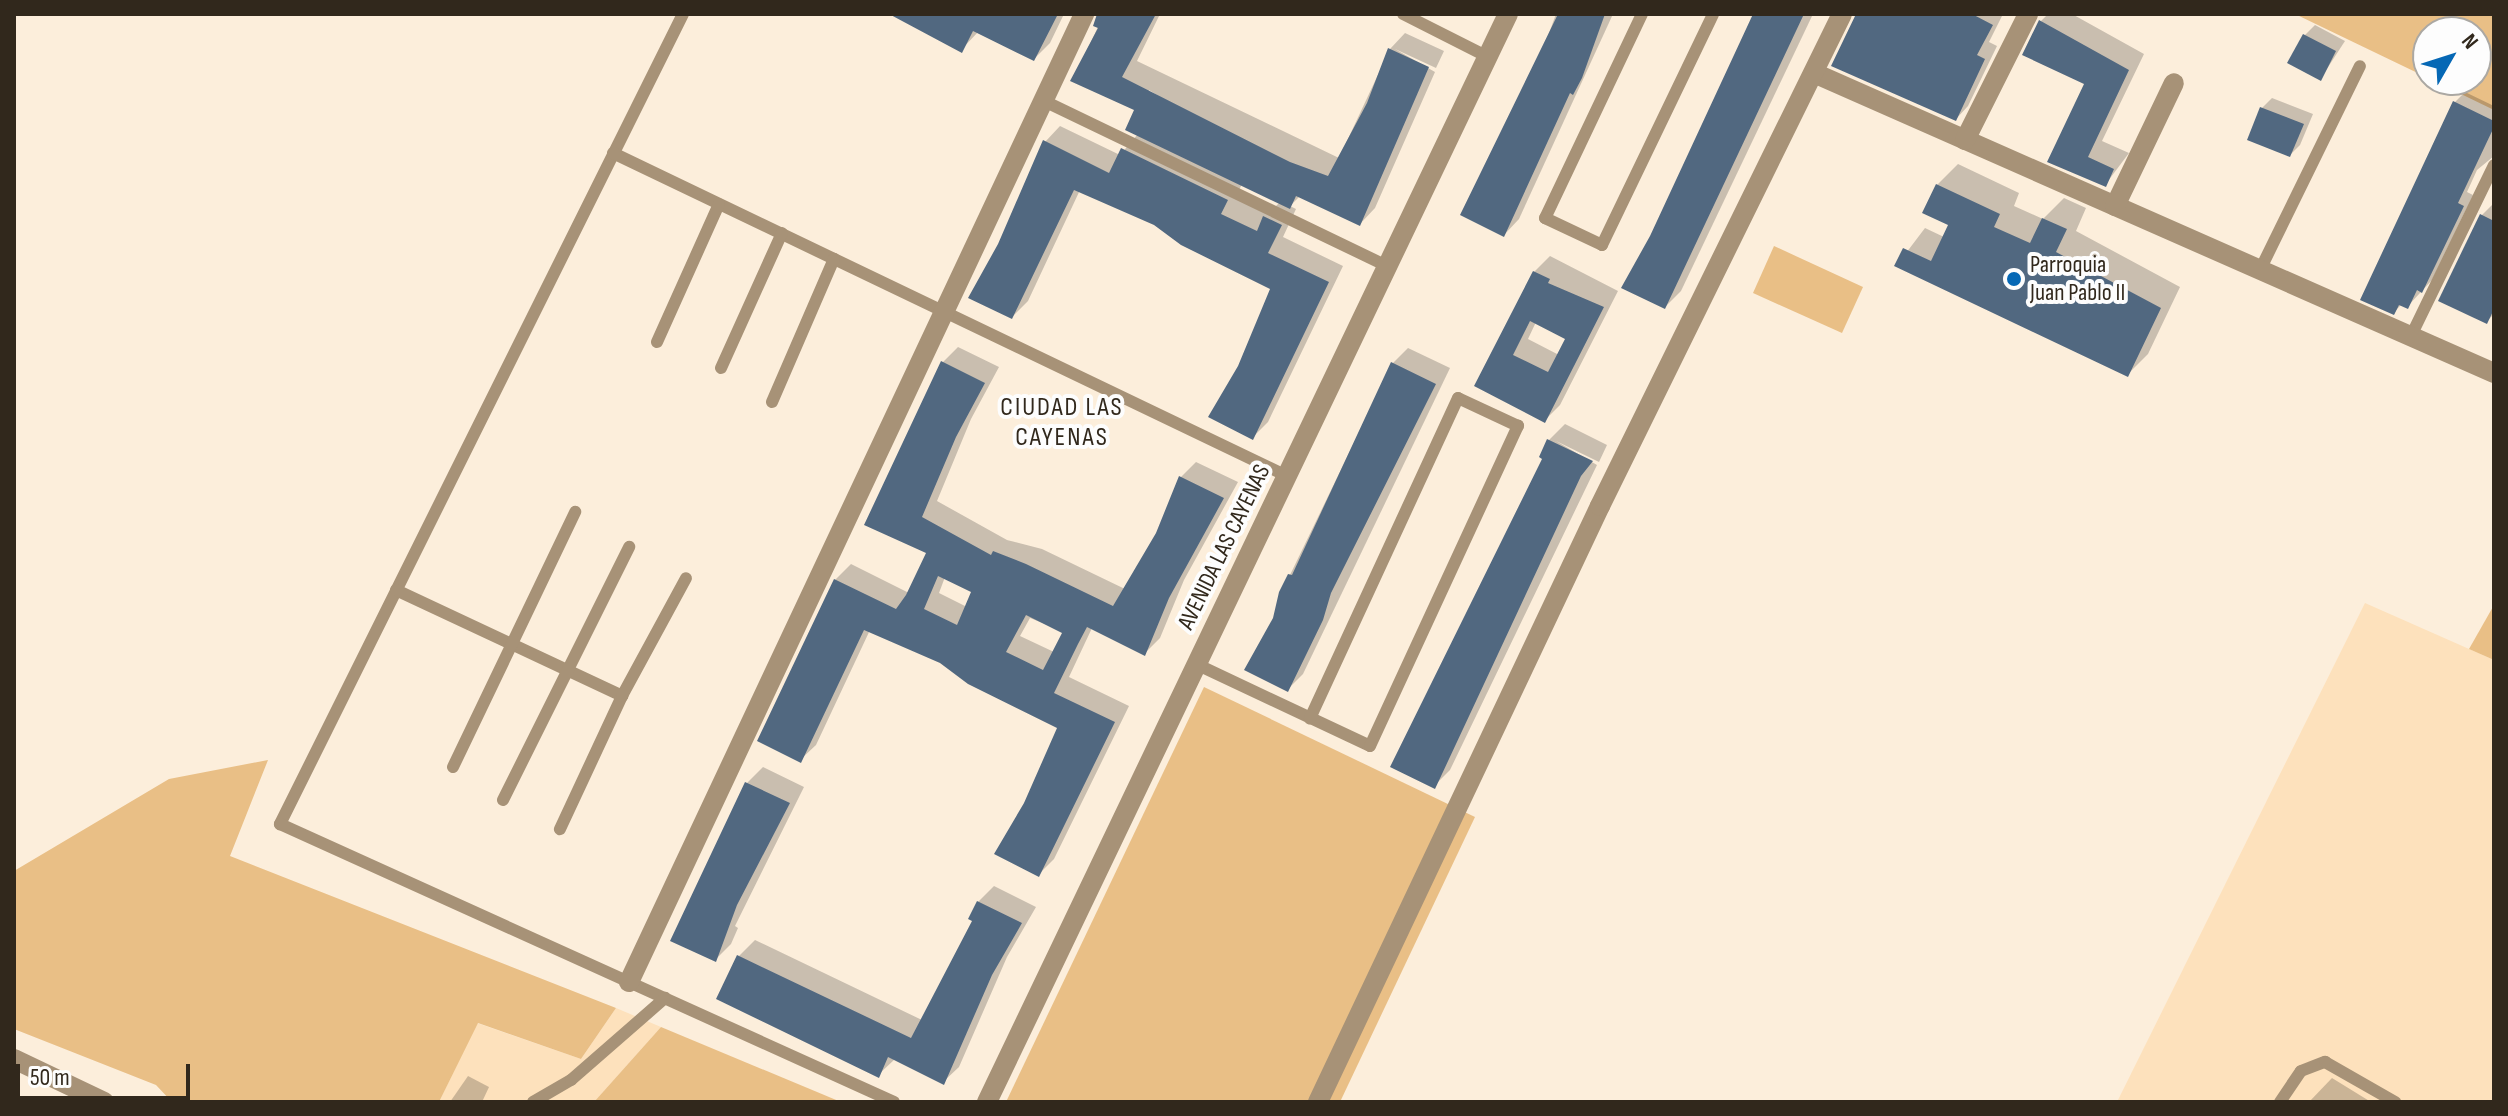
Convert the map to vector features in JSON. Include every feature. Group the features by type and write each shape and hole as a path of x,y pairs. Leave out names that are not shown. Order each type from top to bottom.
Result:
{"street":[{"path":"629,982 941,310 1084,14"},
{"name":"AVENIDA LAS CAYENAS","path":"987,1102 1508,14"},
{"path":"1318,1102 1593,520 1842,14"},
{"path":"1965,140 2028,14"},
{"path":"1814,73 2494,373"},
{"path":"2115,206 2174,83"},
{"path":"14,1059 104,1102"}],"lane":[{"path":"683,14 280,824 894,1102"},
{"path":"1403,14 1488,57"},
{"path":"1642,14 1545,218 1602,245 1713,14"},
{"path":"2260,270 2360,66"},
{"path":"1042,100 1387,266"},
{"path":"613,153 1287,476"},
{"path":"2411,336 2494,165"},
{"path":"657,342 719,204"},
{"path":"721,368 782,233"},
{"path":"772,402 834,259"},
{"path":"1196,664 1310,718 1370,746 1518,426 1458,398 1310,718"},
{"path":"453,767 575,512"},
{"path":"503,800 629,547"},
{"path":"560,829 622,696 686,578"},
{"path":"396,590 622,696"},
{"path":"533,1102 571,1080 665,998"},
{"path":"2280,1102 2301,1071 2325,1062 2395,1102"}],"shaded area":[{"path":"2295,14 2494,14 2494,110 2465,96 2492,96 2492,16 2412,16 2412,70"},
{"path":"1774,246 1863,287 1842,333 1753,293"},
{"path":"2365,603 2494,660 2494,1102 2117,1102"},
{"path":"2494,605 2494,660 2469,649"},
{"path":"1204,687 1475,817 1340,1102 1006,1102"},
{"path":"268,760 230,856 616,1008 581,1059 478,1023 439,1102 172,1102 156,1085 14,1029 14,871 169,779"},
{"path":"616,1008 661,1027 594,1102 439,1102 477,1023 581,1059"},
{"path":"661,1027 841,1102 594,1102"}],"building":[{"path":"889,14 1058,14 1034,61 973,31 962,53"},
{"path":"1097,14 1156,14 1122,77 1290,162 1328,176 1367,103 1388,48 1429,67 1360,226 1296,196 1290,209 1125,130 1134,110 1070,81 1098,28 1093,26"},
{"path":"1558,14 1605,14 1582,78 1573,95 1570,93 1504,237 1460,215"},
{"path":"1753,14 1804,14 1665,309 1621,288 1650,236"},
{"path":"1856,14 1972,14 1993,25 1977,55 1985,59 1956,121 1831,66"},
{"path":"2039,20 2129,70 2088,157 2114,169 2106,187 2047,162 2084,84 2022,55"},
{"path":"2303,34 2336,51 2321,81 2287,63"},
{"path":"2453,101 2494,121 2494,127 2458,203 2464,206 2422,293 2417,290 2408,309 2399,305 2394,315 2360,300"},
{"path":"2260,107 2304,124 2290,157 2247,140"},
{"path":"1043,140 1109,173 1121,148 1228,200 1221,214 1257,231 1263,216 1282,225 1268,253 1329,282 1253,440 1208,417 1238,366 1270,289 1181,245 1154,225 1074,190 1012,319 968,298 998,244"},
{"name":"Parroquia Juan Pablo II","path":"1936,184 2000,214 1994,227 2030,243 2042,218 2067,229 2056,252 2161,308 2128,377 1894,266 1903,248 1931,261 1948,225 1922,213"},
{"path":"2480,214 2494,221 2494,309 2487,324 2438,301"},
{"path":"1533,271 1550,279 1548,283 1604,307 1545,423 1474,386","holes":["1530,321 1565,339 1548,372 1513,355"]},
{"path":"941,361 985,383 956,437 922,517 991,555 993,551 1026,564 1113,606 1156,533 1179,476 1224,498 1169,598 1145,656 1087,627 1054,693 1115,722 1039,877 994,854 1024,803 1057,728 968,684 940,663 864,630 801,763 757,741 834,579 896,609 906,595 926,553 864,525","holes":["938,576 971,592 957,625 924,609","1026,615 1062,633 1043,670 1006,652"]},
{"path":"1391,362 1436,384 1331,593 1323,620 1288,692 1244,670 1273,618 1279,592 1288,574 1292,575"},
{"path":"1547,439 1593,461 1581,476 1435,789 1390,767 1542,459 1539,457"},
{"path":"745,782 790,803 737,905 716,962 670,941"},
{"path":"977,901 1022,923 992,975 944,1085 888,1057 879,1078 716,999 737,955 911,1038 972,921 968,919"}],"place":[{"name":"Parroquia Juan Pablo II","path":"2014,279"}],"district":[{"name":"CIUDAD LAS CAYENAS","path":"1062,423"}]}
